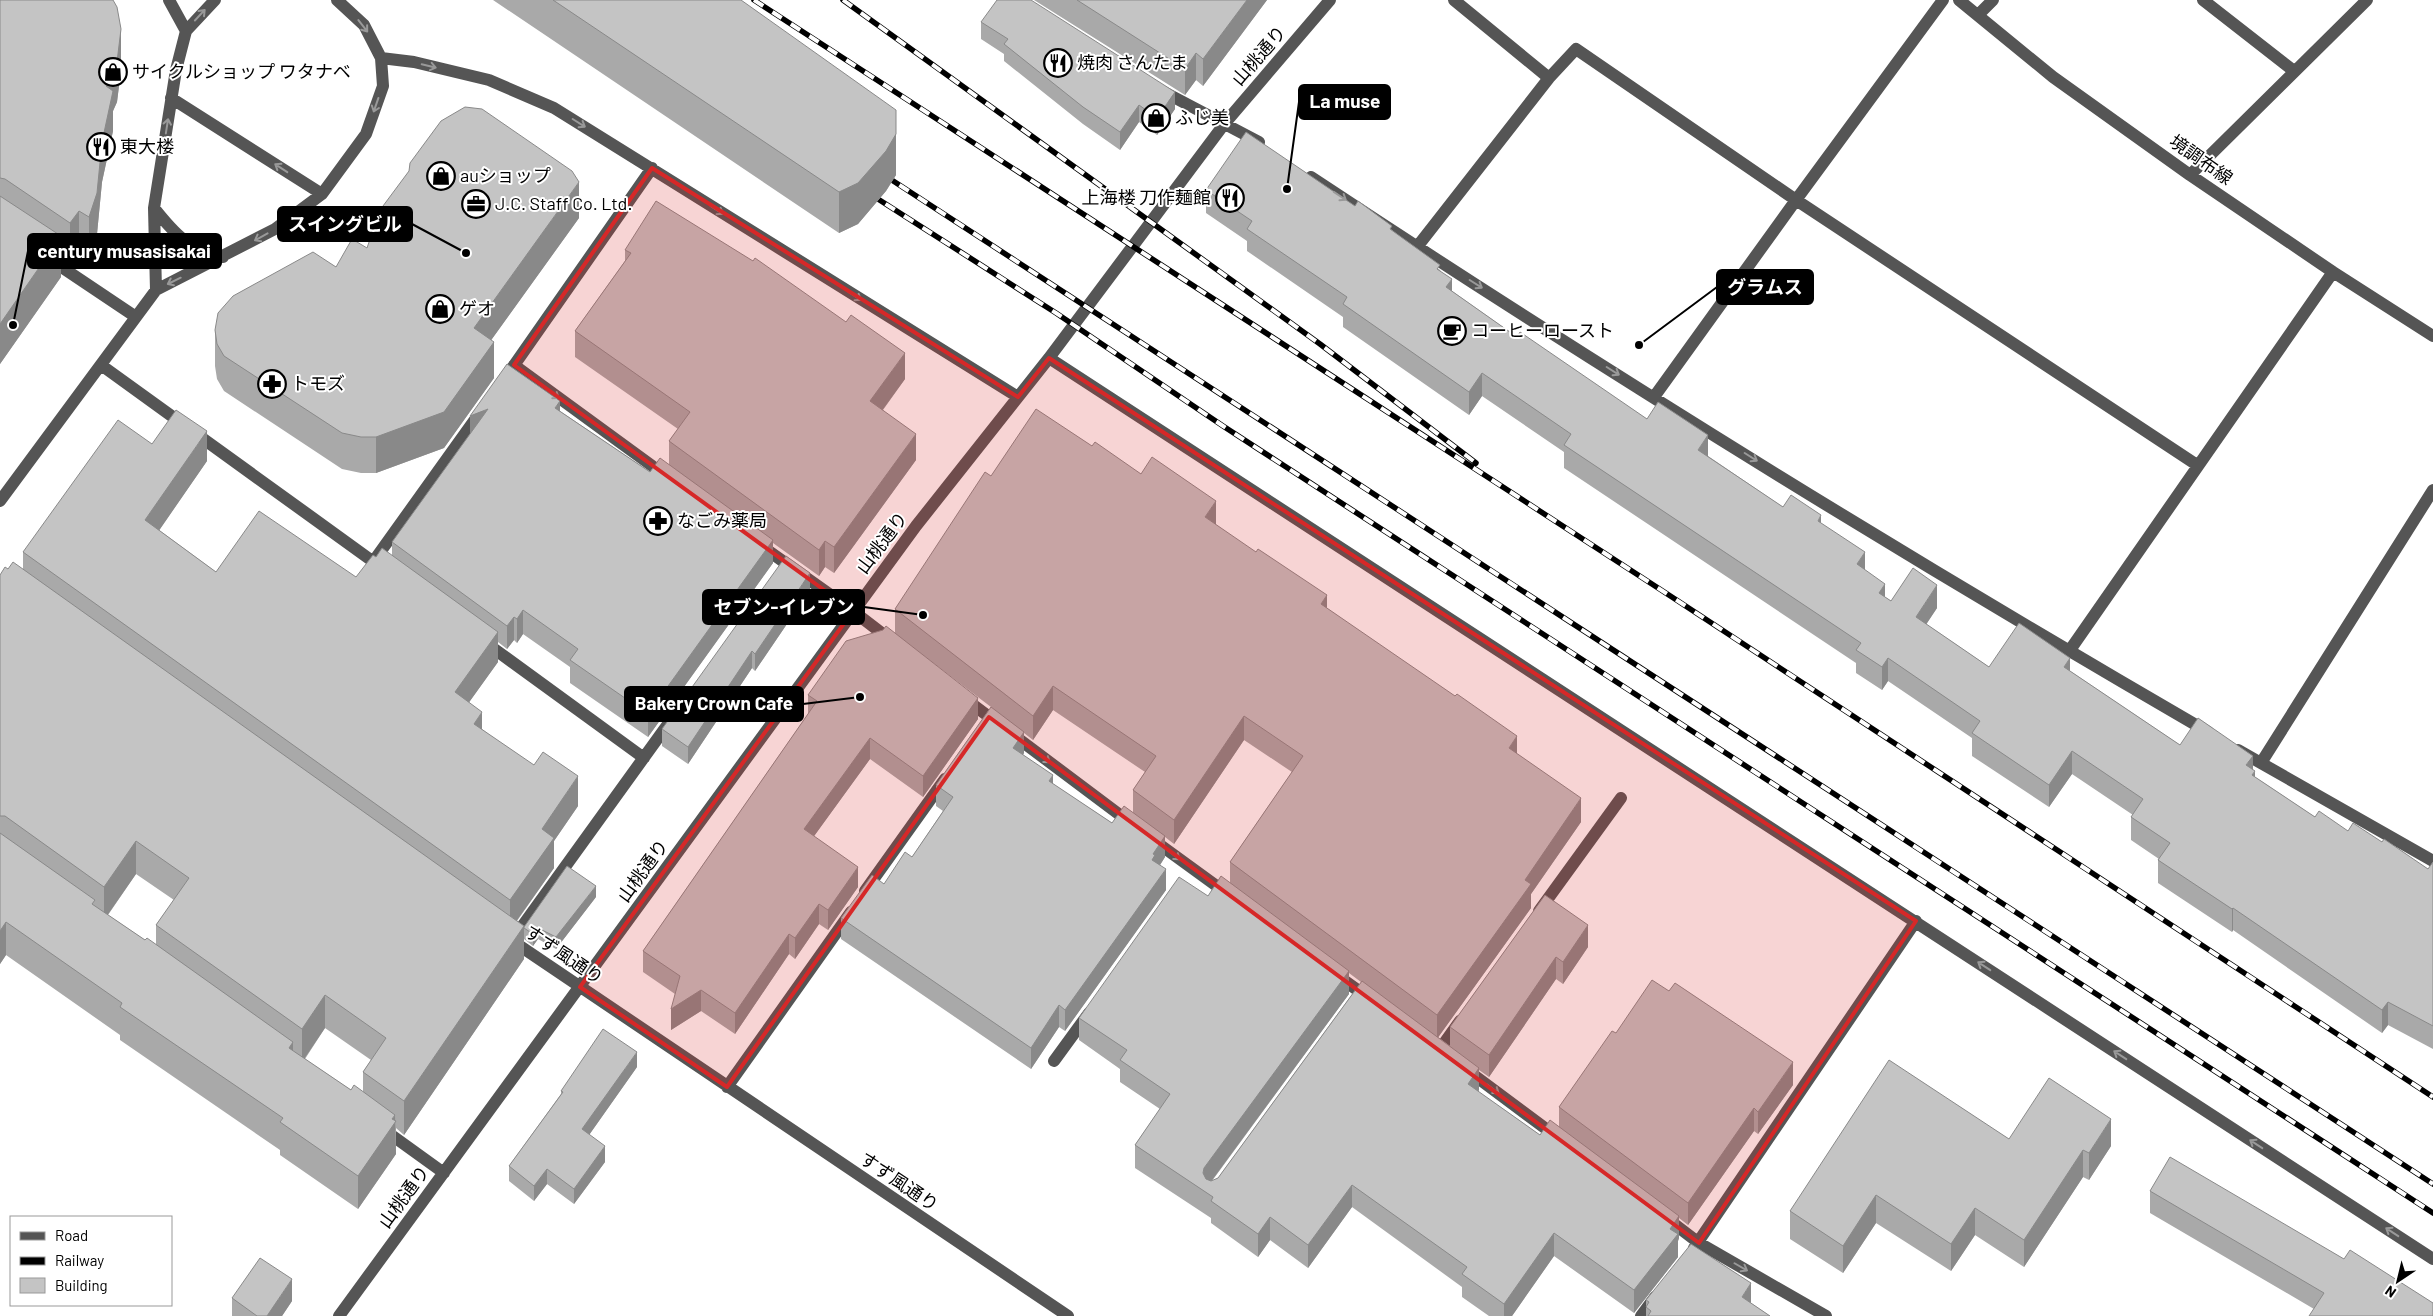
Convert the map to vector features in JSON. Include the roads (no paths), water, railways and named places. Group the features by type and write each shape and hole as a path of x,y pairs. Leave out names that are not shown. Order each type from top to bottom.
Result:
{"street":[{"path":"169,0 186,30"},
{"path":"156,290 154,208 172,98 186,30 214,0"},
{"path":"0,501 156,290 274,229 322,194 366,134 383,86 381,58 364,25 337,0"},
{"name":"山桃通り","path":"340,1316 853,611 1049,358 1225,123 1330,0"},
{"path":"1454,0 1549,78"},
{"path":"1654,397 1943,0"},
{"name":"境調布線","path":"1959,0 2053,77 2333,272 2433,336"},
{"path":"1978,15 1993,0"},
{"path":"2203,0 2294,70"},
{"path":"2190,174 2367,0"},
{"path":"1417,247 1549,78 1576,49 1796,200 2197,465"},
{"path":"381,58 414,62 488,80 554,108 1018,397"},
{"path":"1148,82 1172,98 1225,123 1266,147"},
{"path":"172,98 322,194"},
{"path":"503,381 652,168"},
{"path":"1298,168 1417,247 1837,511 2223,741 2433,860"},
{"path":"154,208 174,234 200,251 223,257"},
{"path":"40,252 136,317"},
{"path":"2070,650 2333,272"},
{"path":"1049,358 2433,1259"},
{"path":"101,365 389,573"},
{"path":"514,365 673,481"},
{"path":"373,562 486,404"},
{"path":"2261,763 2433,490"},
{"path":"752,539 781,566 853,611 906,652"},
{"path":"476,637 644,758 677,711"},
{"path":"951,688 986,721 1189,872 1241,905"},
{"name":"すず風通り","path":"644,758 508,938 1068,1316"},
{"path":"727,1087 954,765"},
{"path":"1534,918 1620,798"},
{"path":"1687,1257 1916,921"},
{"path":"1328,969 1357,996 1384,1009"},
{"path":"1054,1061 1094,1005"},
{"path":"1468,1011 1444,1052 1566,1143"},
{"path":"371,1121 444,1173"},
{"path":"1652,1207 1699,1242 1826,1316"},
{"path":"1641,1316 1664,1287"}],"railway":[{"path":"754,0 1675,599 2433,1097"},
{"path":"843,0 1320,344 1476,463"},
{"path":"881,173 2433,1184"},
{"path":"867,192 1056,313 1223,426 2433,1213"}],"place":[{"name":"焼肉 さんたま","path":"1058,63"},
{"name":"サイクルショップ ワタナベ","path":"113,72"},
{"name":"ふじ美","path":"1156,118"},
{"name":"東大楼","path":"101,147"},
{"name":"auショップ","path":"441,176"},
{"name":"La muse","path":"1287,189"},
{"name":"上海楼 刀作麺館","path":"1230,198"},
{"name":"J.C. Staff Co. Ltd.","path":"476,204"},
{"name":"スイングビル","path":"466,253"},
{"name":"ゲオ","path":"440,309"},
{"name":"century musasisakai","path":"13,325"},
{"name":"コーヒーロースト","path":"1452,331"},
{"name":"グラムス","path":"1639,345"},
{"name":"トモズ","path":"272,384"},
{"name":"なごみ薬局","path":"658,521"},
{"name":"セブン-イレブン","path":"923,615"},
{"name":"Bakery Crown Cafe","path":"860,697"}]}
